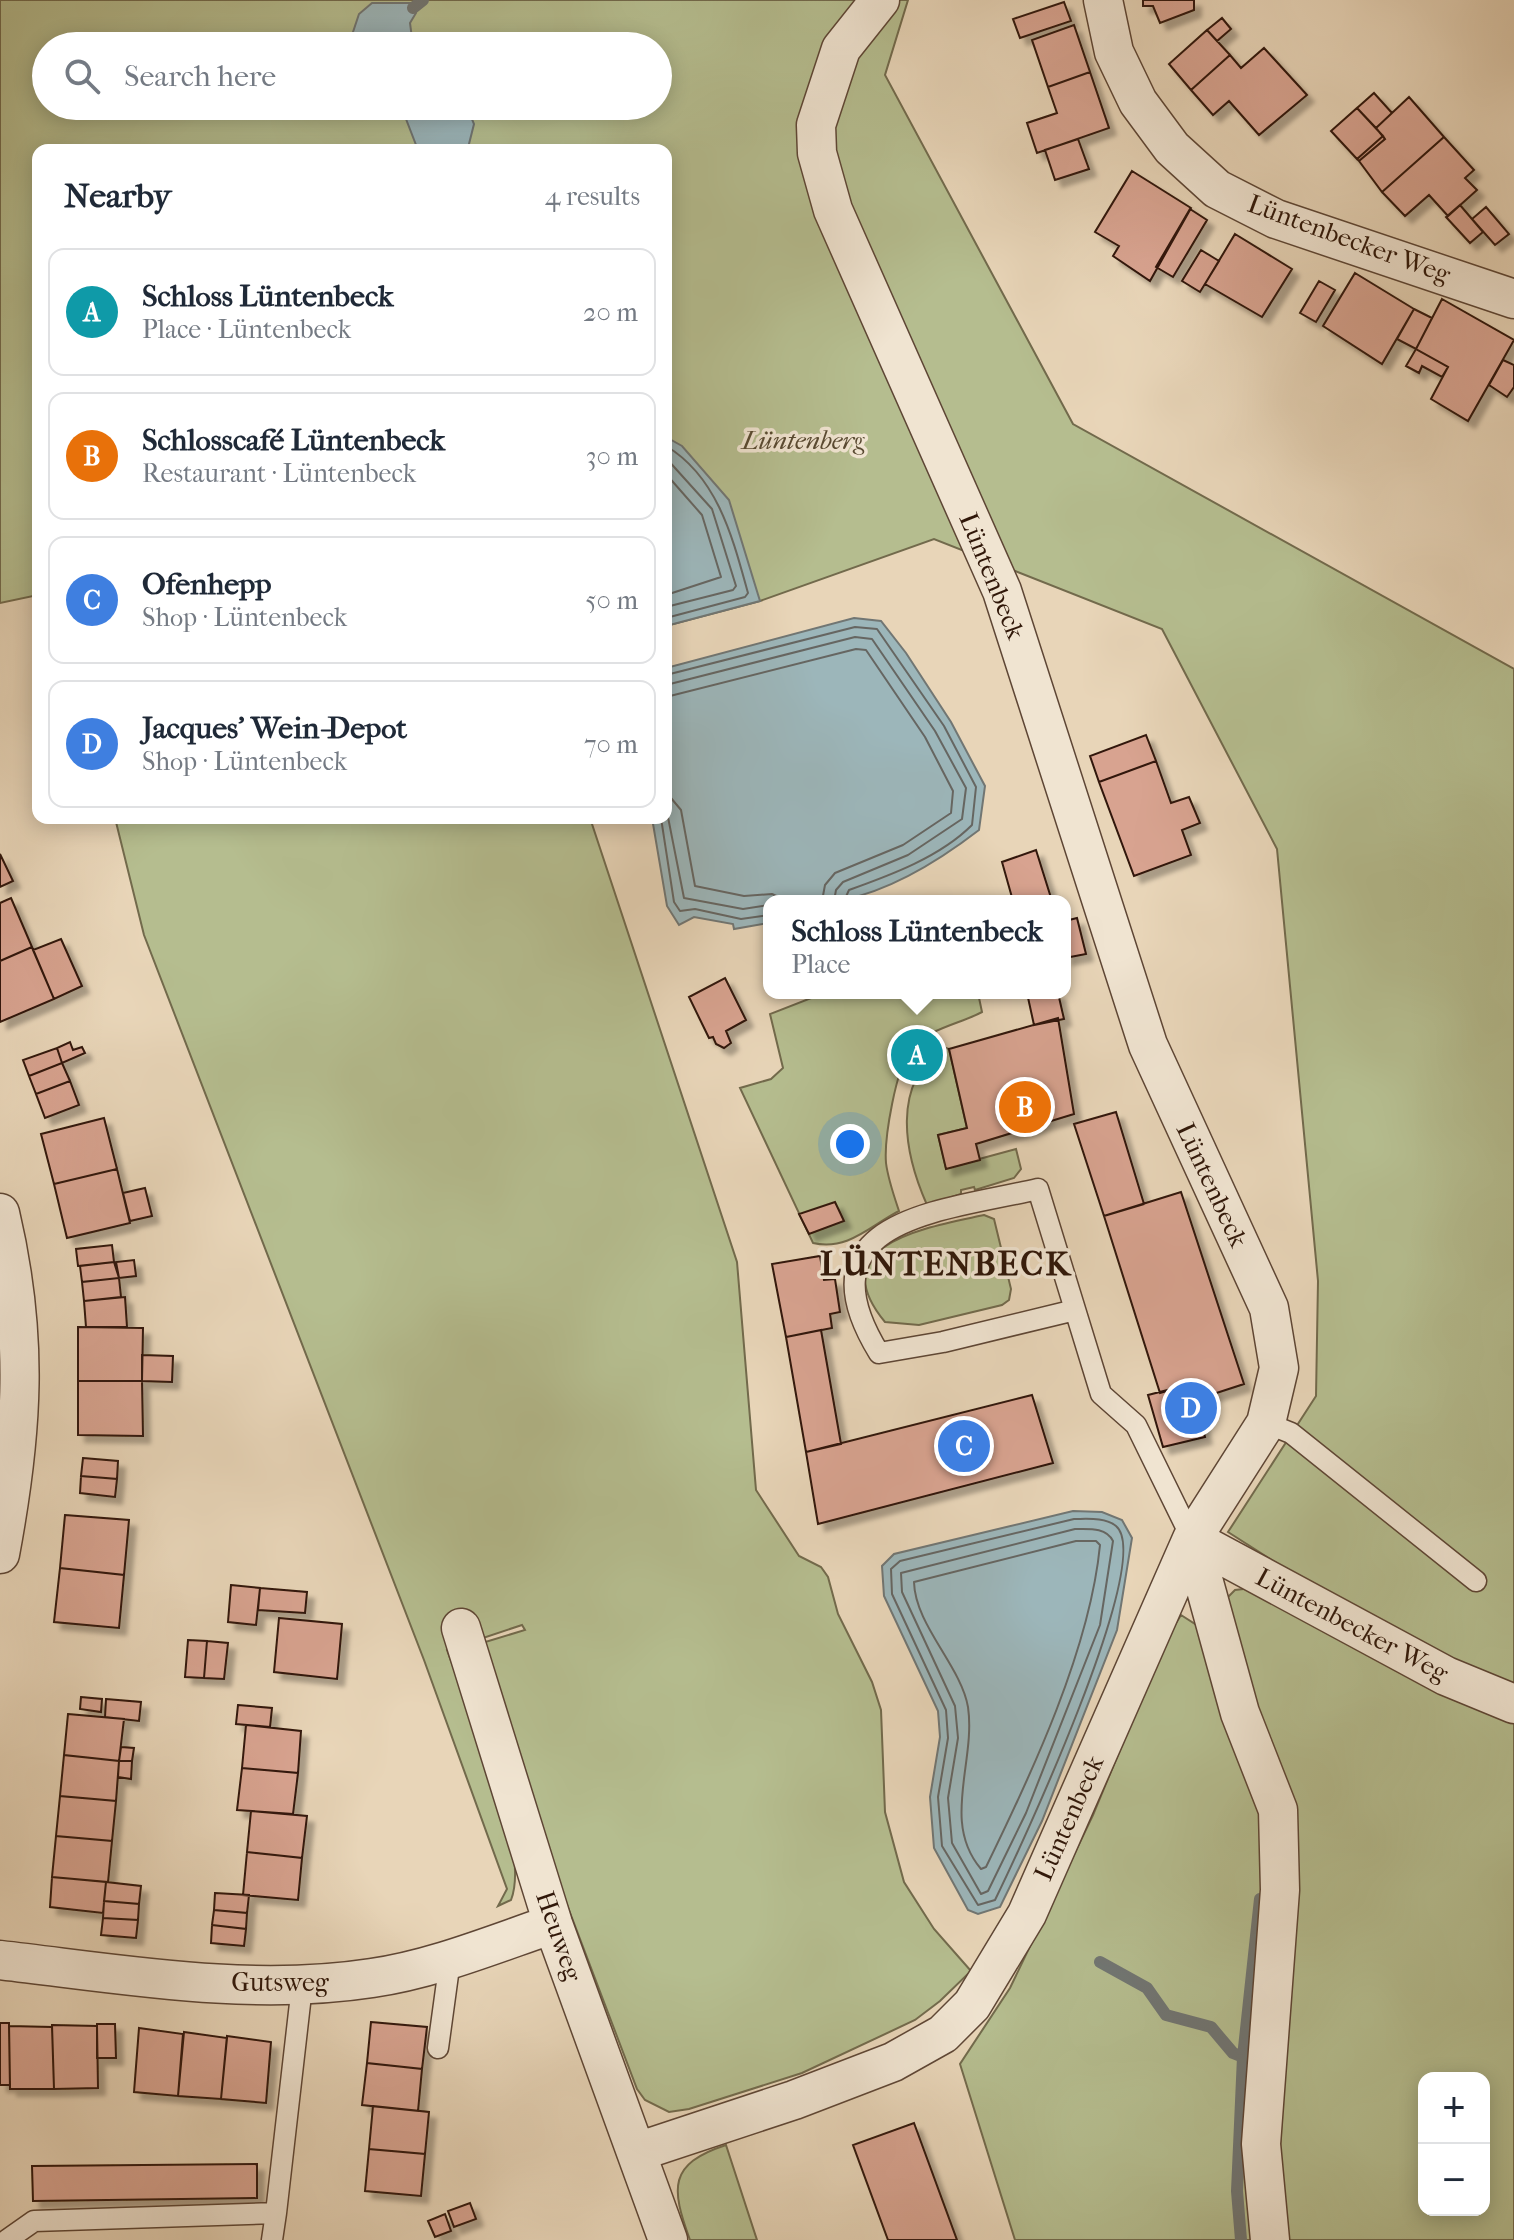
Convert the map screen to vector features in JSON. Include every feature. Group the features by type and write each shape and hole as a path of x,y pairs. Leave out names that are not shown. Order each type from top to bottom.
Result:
{"street":[{"name":"Lüntenbeck","path":"637,2152 794,2100 893,2062 943,2034 972,2005 1027,1914 1192,1539 1266,1423 1279,1368 1269,1308 1148,1045 1076,829 1002,591 833,210 817,153 816,125 841,49 880,0"},
{"name":"Lüntenbecker Weg","path":"1103,0 1114,52 1138,102 1172,148 1217,189 1276,219 1514,299"},
{"path":"0,1213 16,1287 21,1346 15,1468 0,1554"},
{"name":"Lüntenbecker Weg","path":"1192,1539 1446,1676 1514,1704"},
{"path":"1192,1539 1240,1713 1278,1810 1280,1890 1261,2144 1270,2240"},
{"name":"Heuweg","path":"461,1628 553,1924 668,2240"},
{"name":"Gutsweg","path":"0,1960 169,1979 302,1986 374,1978 450,1960 553,1924"}],"lane":[{"path":"1075,1310 943,1342 879,1353 862,1326 854,1291 855,1262 876,1238 916,1218 1038,1189 1101,1394 1136,1425 1192,1539"},
{"path":"1266,1423 1291,1433 1476,1581"},
{"path":"438,2048 450,1960"},
{"path":"272,2240 302,1986"},
{"path":"7,2240 34,2221 276,2213"}],"green space":[{"name":"Lüntenberg","path":"0,0 908,0 885,75 1073,424 1514,669 1514,2240 1284,2240 1280,2147 1296,1887 1246,1700 1225,1600 1235,1590 1252,1588 1289,1571 1228,1532 1316,1396 1318,1281 1277,849 1162,629 934,539 760,601 672,624 672,144 32,144 32,596 0,603"},
{"path":"116,824 592,824 737,1262 756,1490 799,1556 821,1567 828,1577 838,1614 872,1682 881,1710 885,1812 904,1882 934,1929 971,1971 915,2020 802,2073 689,2109 669,2112 645,2100 637,2089 469,1647 525,1630 522,1625 447,1650 482,1740 513,1846 515,1876 511,1900 498,1906 507,1889 424,1660 144,935"},
{"path":"809,999 979,999 982,1012 927,1036 911,1049 906,1058 892,1104 886,1152 888,1175 899,1211 848,1240 826,1245 813,1243 740,1088 771,1079 783,1068 770,1014"},
{"path":"943,1047 949,1049 967,1128 938,1135 946,1168 1016,1149 1021,1169 1014,1178 975,1190 974,1187 961,1190 961,1194 927,1205 912,1164 908,1142 909,1100 915,1080 926,1063"},
{"path":"984,1215 994,1219 1011,1289 1009,1300 1002,1305 919,1325 885,1322 868,1295 865,1274 874,1257 890,1243 912,1233"},
{"path":"1181,1615 1198,1626 1258,1808 1269,1876 1254,2240 1015,2240 960,2064 1010,1988 1093,1815 1165,1641"},
{"path":"726,2145 757,2240 690,2240 679,2206 679,2180 693,2161"}],"water":[{"path":"372,3 412,3 416,13 410,23 411,32 353,32 359,14"},
{"path":"406,120 472,120 474,124 469,144 416,144"},
{"path":"672,440 682,446 729,500 760,601 672,624"},
{"path":"854,618 881,621 951,722 985,786 979,830 915,872 861,895 763,895 763,924 734,929 733,924 694,917 679,925 667,906 653,824 672,824 672,666"},
{"path":"1073,1511 1102,1512 1122,1520 1132,1538 1117,1630 1042,1821 1000,1907 978,1914 968,1910 934,1848 930,1797 940,1737 938,1711 884,1596 882,1566 894,1554"}],"building":[{"path":"1143,0 1194,0 1194,10 1160,23 1153,6 1143,6"},
{"path":"1064,2 1071,21 1020,38 1013,19"},
{"path":"1222,18 1231,29 1217,41 1207,30"},
{"path":"1074,25 1090,72 1048,87 1032,40"},
{"path":"1207,30 1230,55 1191,90 1169,64"},
{"path":"1264,48 1307,95 1259,135 1229,101 1213,115 1191,90 1230,55 1241,68"},
{"path":"1090,72 1109,128 1037,153 1027,123 1057,113 1048,87"},
{"path":"1374,93 1392,113 1376,128 1357,108"},
{"path":"1409,97 1444,137 1382,192 1359,161 1385,139 1376,128"},
{"path":"1357,108 1383,136 1357,159 1331,131"},
{"path":"1383,136 1385,139 1359,161 1357,159"},
{"path":"1444,137 1474,170 1465,178 1477,190 1448,216 1429,195 1405,216 1382,192"},
{"path":"1078,139 1089,169 1055,180 1045,150"},
{"path":"1132,171 1191,208 1150,281 1113,256 1119,246 1095,232"},
{"path":"1460,205 1483,232 1470,243 1446,217"},
{"path":"1486,207 1509,234 1495,245 1472,219"},
{"path":"1190,209 1207,220 1173,277 1156,267"},
{"path":"1235,234 1292,269 1262,317 1205,284"},
{"path":"1201,250 1219,261 1200,292 1182,281"},
{"path":"1355,273 1414,309 1382,364 1323,326"},
{"path":"1319,281 1335,290 1316,322 1300,313"},
{"path":"1442,299 1514,340 1468,421 1431,399 1448,367 1416,349"},
{"path":"1414,309 1432,318 1416,349 1397,339"},
{"path":"1416,349 1448,367 1442,377 1422,366 1419,373 1406,366"},
{"path":"1503,360 1514,365 1514,387 1507,397 1489,385"},
{"path":"1146,735 1156,761 1099,782 1090,756"},
{"path":"1156,761 1171,803 1189,797 1200,823 1182,830 1191,855 1134,876 1099,782"},
{"path":"1036,850 1050,895 1011,895 1002,862"},
{"path":"0,854 13,881 0,887"},
{"path":"11,898 32,947 0,961 0,903"},
{"path":"1077,918 1086,954 1071,957 1071,920"},
{"path":"61,939 82,986 54,999 33,950"},
{"path":"32,947 54,999 0,1022 0,961"},
{"path":"725,978 746,1020 726,1031 731,1043 724,1048 716,1044 713,1037 709,1038 689,997"},
{"path":"1028,999 1059,999 1064,1019 1034,1025"},
{"path":"1058,1018 1074,1114 976,1144 980,1160 946,1169 938,1135 967,1128 949,1049"},
{"path":"70,1042 73,1050 82,1047 85,1053 62,1063 57,1048"},
{"path":"57,1048 62,1063 29,1076 23,1060"},
{"path":"62,1063 70,1081 36,1094 29,1076"},
{"path":"70,1081 79,1105 45,1118 36,1094"},
{"path":"1116,1112 1144,1204 1104,1216 1074,1124"},
{"path":"104,1118 117,1169 54,1184 41,1134"},
{"path":"117,1169 130,1223 67,1238 54,1184"},
{"path":"145,1188 152,1216 130,1221 123,1193"},
{"path":"1181,1192 1244,1384 1195,1400 1191,1384 1160,1393 1104,1216"},
{"path":"835,1202 844,1221 809,1234 799,1214"},
{"path":"112,1245 114,1262 78,1266 76,1249"},
{"path":"820,1256 824,1280 835,1279 840,1312 830,1314 832,1328 786,1337 772,1264"},
{"path":"134,1260 136,1276 119,1278 116,1262"},
{"path":"114,1262 119,1278 82,1282 80,1266"},
{"path":"119,1278 121,1297 84,1301 82,1282"},
{"path":"125,1297 127,1327 86,1327 84,1301"},
{"path":"78,1327 143,1328 142,1381 78,1381"},
{"path":"821,1330 841,1444 806,1452 786,1337"},
{"path":"142,1355 173,1356 172,1382 142,1381"},
{"path":"78,1381 142,1381 143,1436 78,1435"},
{"path":"1191,1384 1205,1437 1163,1447 1148,1395"},
{"path":"1032,1395 1053,1463 818,1524 806,1452"},
{"path":"83,1458 118,1461 117,1479 81,1476"},
{"path":"81,1476 117,1479 115,1497 80,1493"},
{"path":"65,1515 129,1520 124,1575 60,1568"},
{"path":"60,1568 124,1575 119,1628 54,1622"},
{"path":"231,1585 260,1588 256,1625 228,1622"},
{"path":"260,1588 307,1592 305,1613 258,1610"},
{"path":"279,1618 342,1624 337,1679 274,1672"},
{"path":"188,1640 207,1641 204,1678 185,1677"},
{"path":"207,1641 228,1643 224,1679 204,1678"},
{"path":"81,1697 102,1699 101,1712 80,1709"},
{"path":"106,1699 141,1702 139,1721 105,1717"},
{"path":"238,1705 272,1708 270,1727 236,1724"},
{"path":"68,1714 124,1719 119,1761 64,1755"},
{"path":"246,1725 301,1731 298,1773 242,1768"},
{"path":"121,1747 134,1748 132,1761 119,1761"},
{"path":"64,1755 119,1761 116,1801 60,1796"},
{"path":"119,1761 132,1761 131,1779 118,1777"},
{"path":"242,1768 298,1773 293,1814 237,1810"},
{"path":"60,1796 116,1801 112,1841 56,1836"},
{"path":"251,1811 307,1816 302,1858 247,1852"},
{"path":"56,1836 112,1841 108,1882 52,1877"},
{"path":"247,1852 302,1858 298,1900 243,1895"},
{"path":"52,1877 106,1882 103,1913 50,1907"},
{"path":"106,1882 141,1886 139,1904 104,1901"},
{"path":"215,1893 249,1895 247,1913 214,1910"},
{"path":"104,1901 139,1904 138,1920 103,1918"},
{"path":"214,1910 247,1913 246,1929 212,1925"},
{"path":"103,1918 138,1920 136,1938 101,1935"},
{"path":"212,1925 246,1929 244,1946 211,1943"},
{"path":"371,2022 427,2027 422,2069 367,2063"},
{"path":"0,2023 9,2023 10,2085 0,2085"},
{"path":"97,2024 115,2024 116,2058 97,2058"},
{"path":"52,2025 97,2026 98,2088 54,2089"},
{"path":"9,2026 52,2027 54,2089 10,2089"},
{"path":"139,2028 183,2034 178,2096 134,2092"},
{"path":"184,2032 227,2038 221,2099 178,2096"},
{"path":"227,2036 271,2042 266,2103 221,2099"},
{"path":"367,2063 422,2069 418,2111 362,2105"},
{"path":"373,2106 429,2112 425,2154 369,2149"},
{"path":"914,2123 957,2240 888,2240 853,2145"},
{"path":"369,2149 425,2154 421,2196 365,2191"},
{"path":"257,2164 257,2198 33,2201 32,2166"},
{"path":"470,2203 476,2219 454,2227 448,2211"},
{"path":"445,2214 451,2231 435,2237 428,2221"}],"waterway":[{"name":"Lüntenbeck","path":"413,8 423,0"},
{"path":"1243,2057 1260,1899"},
{"path":"1100,1962 1147,1988 1166,2015 1211,2027 1233,2053 1243,2057 1237,2191 1241,2240"}],"place":[{"name":"Schloss Lüntenbeck","path":"917,1055"},
{"name":"Schlosscafé Lüntenbeck","path":"1025,1107"},
{"name":"Jacques' Wein-Depot","path":"1191,1408"},
{"name":"Ofenhepp","path":"964,1446"}],"district":[{"name":"LÜNTENBECK","path":"946,1264"}]}
